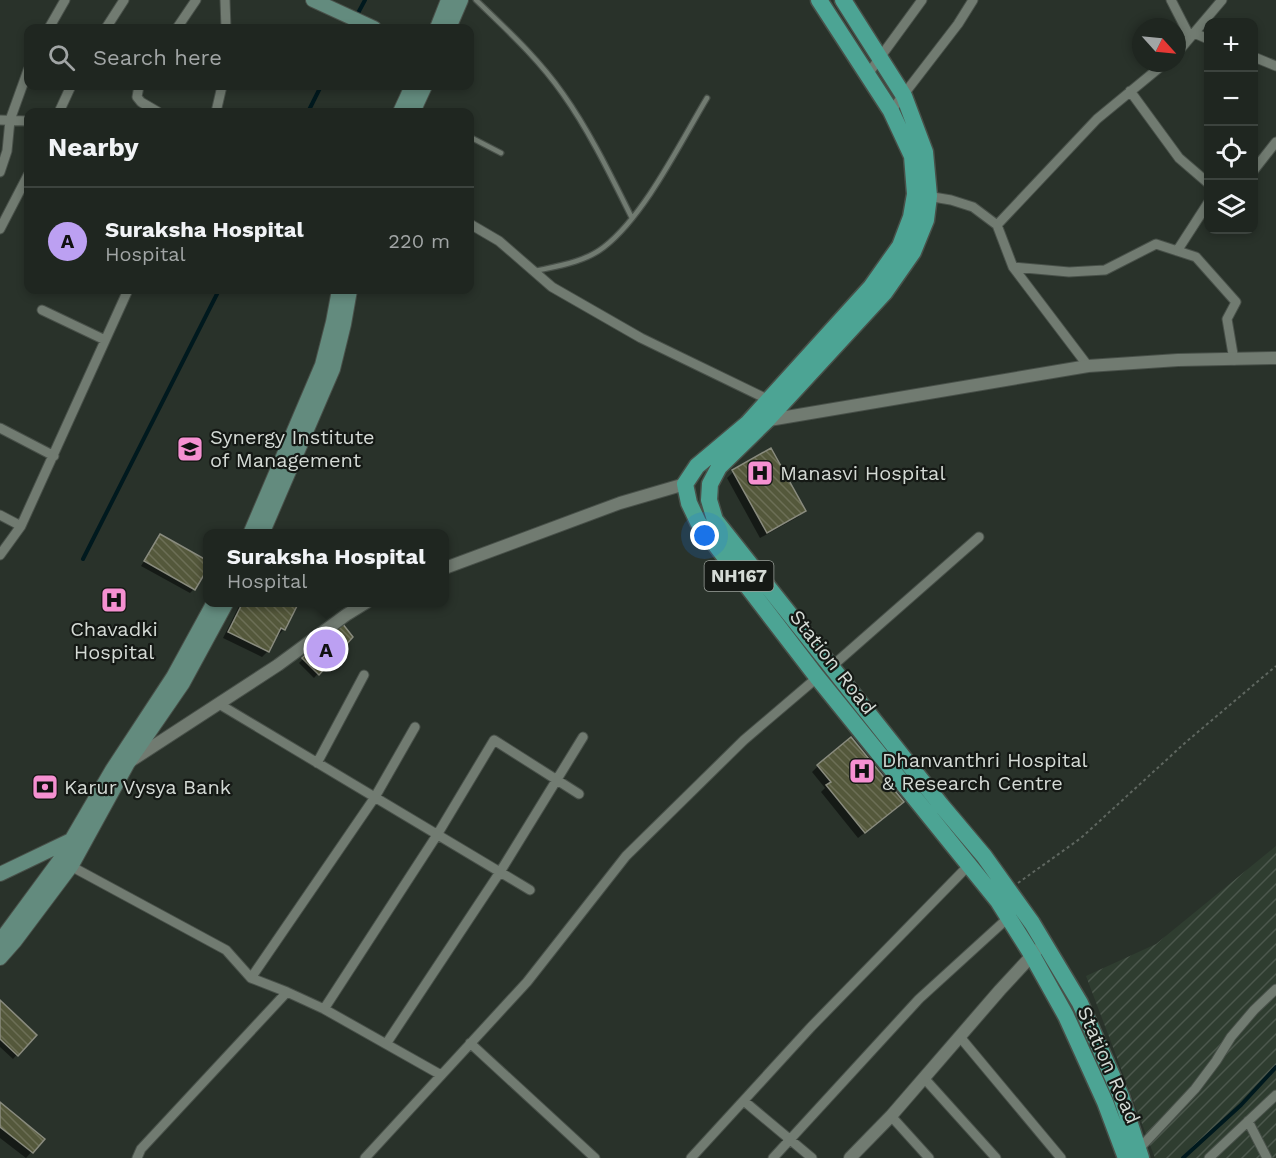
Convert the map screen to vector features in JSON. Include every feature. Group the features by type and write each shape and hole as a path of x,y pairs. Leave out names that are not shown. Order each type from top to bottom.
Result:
{"highway":[{"name":"Station Road","path":"819,0 891,111 912,156 926,220 913,252 885,292 766,421 719,467 710,484 709,500 715,520 984,856 1008,889 1039,949"},
{"name":"Station Road","path":"843,0 904,96 925,152 922,195 900,246 871,287 747,424 697,466 685,484 689,503 698,522 817,677 1009,917 1039,949 1080,1003 1121,1096 1135,1155"}],"main road":[{"path":"439,24 448,0"},
{"path":"451,24 461,0"},
{"path":"318,3 365,24"},
{"path":"402,108 410,90"},
{"path":"418,108 424,90"},
{"path":"264,529 333,369 339,323 339,294"},
{"path":"252,529 322,365 349,294"},
{"path":"0,941 65,863 72,839 112,770 173,677 212,607"},
{"path":"0,958 15,942 90,828 128,763 183,683 225,607"},
{"path":"0,874 90,828"}],"street":[{"path":"51,24 64,0"},
{"path":"109,24 124,0"},
{"path":"180,24 196,0"},
{"path":"225,0 226,24"},
{"path":"868,74 922,0"},
{"path":"891,111 958,24 973,0"},
{"path":"1171,0 1192,35 1204,38"},
{"path":"1186,42 1222,0"},
{"path":"1258,59 1276,66"},
{"path":"997,225 1097,119 1154,72"},
{"path":"0,172 7,151 5,120 24,79"},
{"path":"61,108 69,90"},
{"path":"138,90 137,97 151,108"},
{"path":"217,108 221,90"},
{"path":"1130,92 1179,158 1205,180"},
{"path":"5,120 24,121"},
{"path":"1258,165 1276,142"},
{"path":"0,229 24,184"},
{"path":"19,194 24,197"},
{"path":"922,195 973,207 997,225 1013,267 1088,366"},
{"path":"1177,251 1204,210"},
{"path":"474,226 499,240 532,272 552,287 641,338 769,400"},
{"path":"1013,267 1069,272 1105,270 1156,244 1196,257 1236,302 1227,319 1234,360"},
{"path":"0,555 21,526 126,294"},
{"path":"42,310 105,340"},
{"path":"747,424 1088,366 1178,360 1276,358"},
{"path":"0,428 54,456"},
{"path":"449,566 620,503 685,484"},
{"path":"0,515 21,526"},
{"path":"365,1158 527,982 626,856 744,740 979,537"},
{"path":"112,770 128,763 219,704 360,607"},
{"path":"317,762 364,675"},
{"path":"219,704 530,890"},
{"path":"251,978 375,798 415,727"},
{"path":"386,1044 500,872 583,737"},
{"path":"324,1009 438,835 494,740 579,794"},
{"path":"65,863 226,950 251,978 324,1009 441,1075"},
{"path":"691,1158 812,1027 969,865"},
{"path":"773,1158 919,999 1009,917"},
{"path":"850,1158 891,1116 1039,949"},
{"path":"1135,1155 1195,1089 1231,1037 1276,989"},
{"path":"137,1158 141,1149 287,992"},
{"path":"960,1037 1060,1158"},
{"path":"470,1043 595,1158"},
{"path":"924,1078 996,1158"},
{"path":"1209,1158 1276,1095"},
{"path":"744,1101 812,1158"},
{"path":"891,1116 929,1158"},
{"path":"1248,1120 1267,1158"}],"lane":[{"path":"476,0 529,51 564,94 597,150 632,218"},
{"path":"532,272 575,262 604,247 632,218 651,192 707,98"},
{"path":"474,139 501,153"}],"path":[{"path":"1008,889 1081,838 1186,742 1276,666"}],"shaded area":[{"path":"1276,846 1276,1158 1155,1158 1086,976 1156,944"}],"building":[{"path":"771,448 806,511 767,533 732,470"},
{"path":"160,534 203,558 203,576 195,590 144,561"},
{"path":"240,607 296,607 285,630 281,628 269,652 228,632"},
{"path":"342,623 353,637 319,675 302,658"},
{"path":"851,737 904,802 865,833 826,785 831,782 817,765"},
{"path":"0,1000 37,1035 18,1056 0,1039"},
{"path":"0,1102 45,1139 33,1153 0,1127"}],"waterway":[{"path":"352,24 365,0"},
{"path":"310,108 319,90"},
{"path":"83,559 217,294"},
{"path":"1183,1158 1241,1105 1276,1067"}],"place":[{"name":"Synergy Institute of Management","path":"190,449"},
{"name":"Manasvi Hospital","path":"760,473"},
{"name":"Chavadki Hospital","path":"114,600"},
{"name":"Suraksha Hospital","path":"326,649"},
{"name":"Dhanvanthri Hospital & Research Centre","path":"862,771"},
{"name":"Karur Vysya Bank","path":"45,787"}]}
